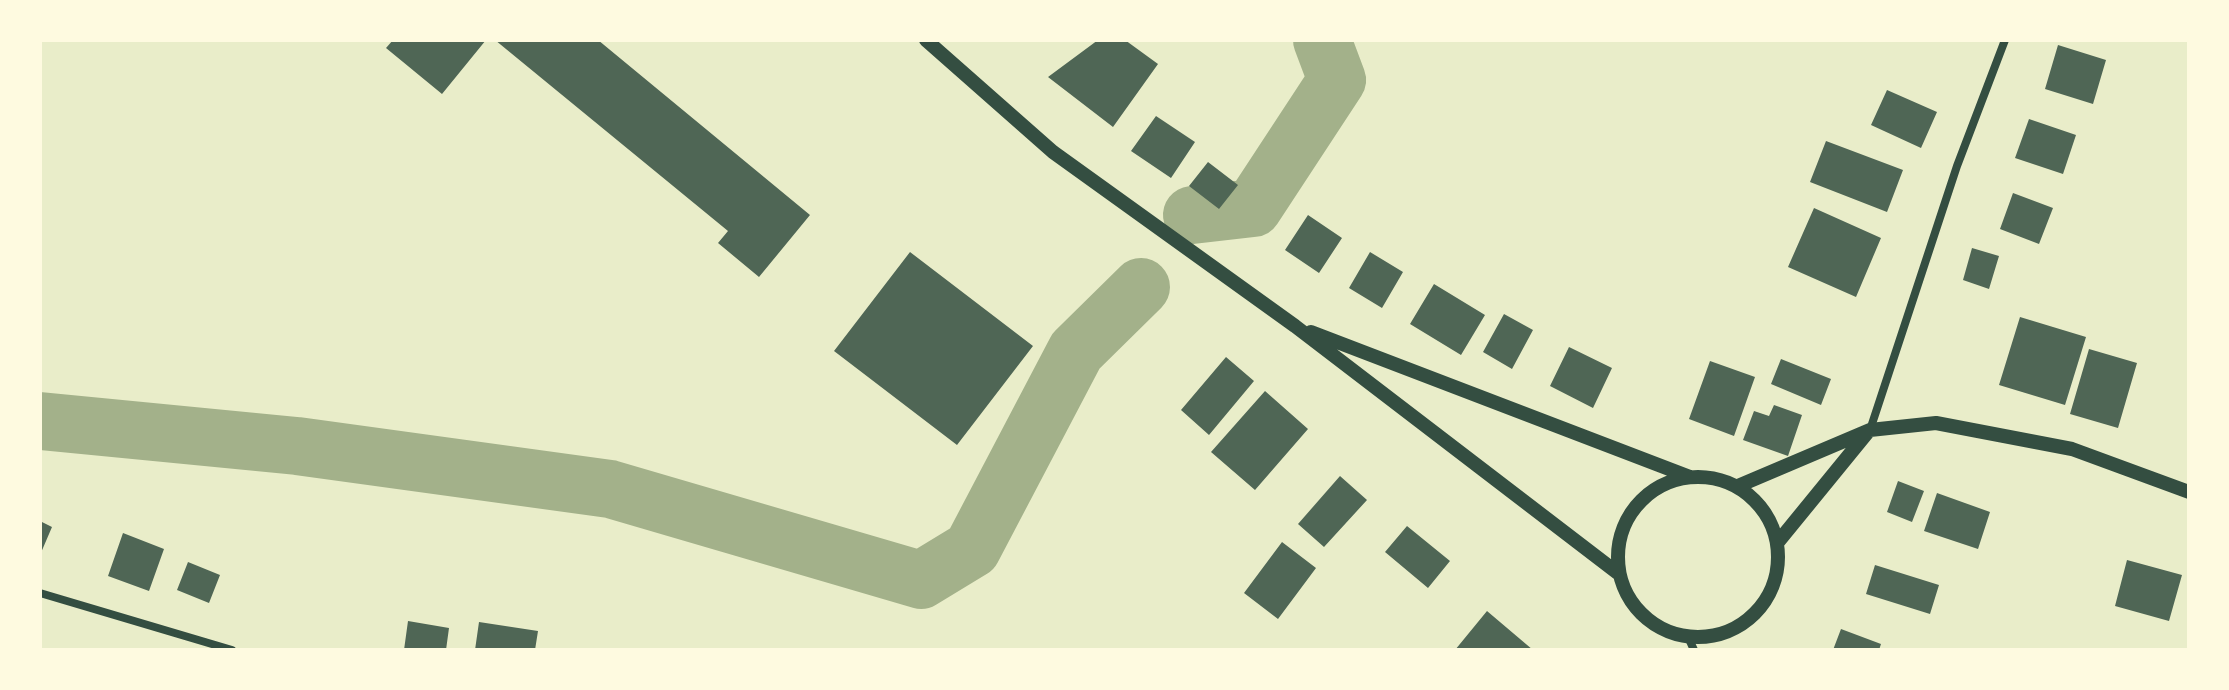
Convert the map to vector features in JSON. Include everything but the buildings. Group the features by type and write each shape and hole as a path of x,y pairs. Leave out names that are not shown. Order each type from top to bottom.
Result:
{"street":[{"path":"926,40 1053,152 1295,326 1619,574"},
{"path":"1778,542 1870,430 1957,166 2005,40"},
{"path":"1295,326 1690,477"},
{"path":"1738,486 1870,430 1936,423 2072,449 2189,492"},
{"path":"1690,477 1715,478 1738,486 1764,510 1778,542 1776,580 1758,613 1727,634 1692,644 1657,628 1632,605 1619,574 1617,551 1622,529 1633,509 1648,493 1668,482 1690,477"},
{"path":"40,593 232,650"}],"waterway":[{"path":"1192,215 1253,208 1337,80 1322,40"},
{"path":"40,421 297,446 610,489 921,580 972,549 1076,351 1141,287"}]}
